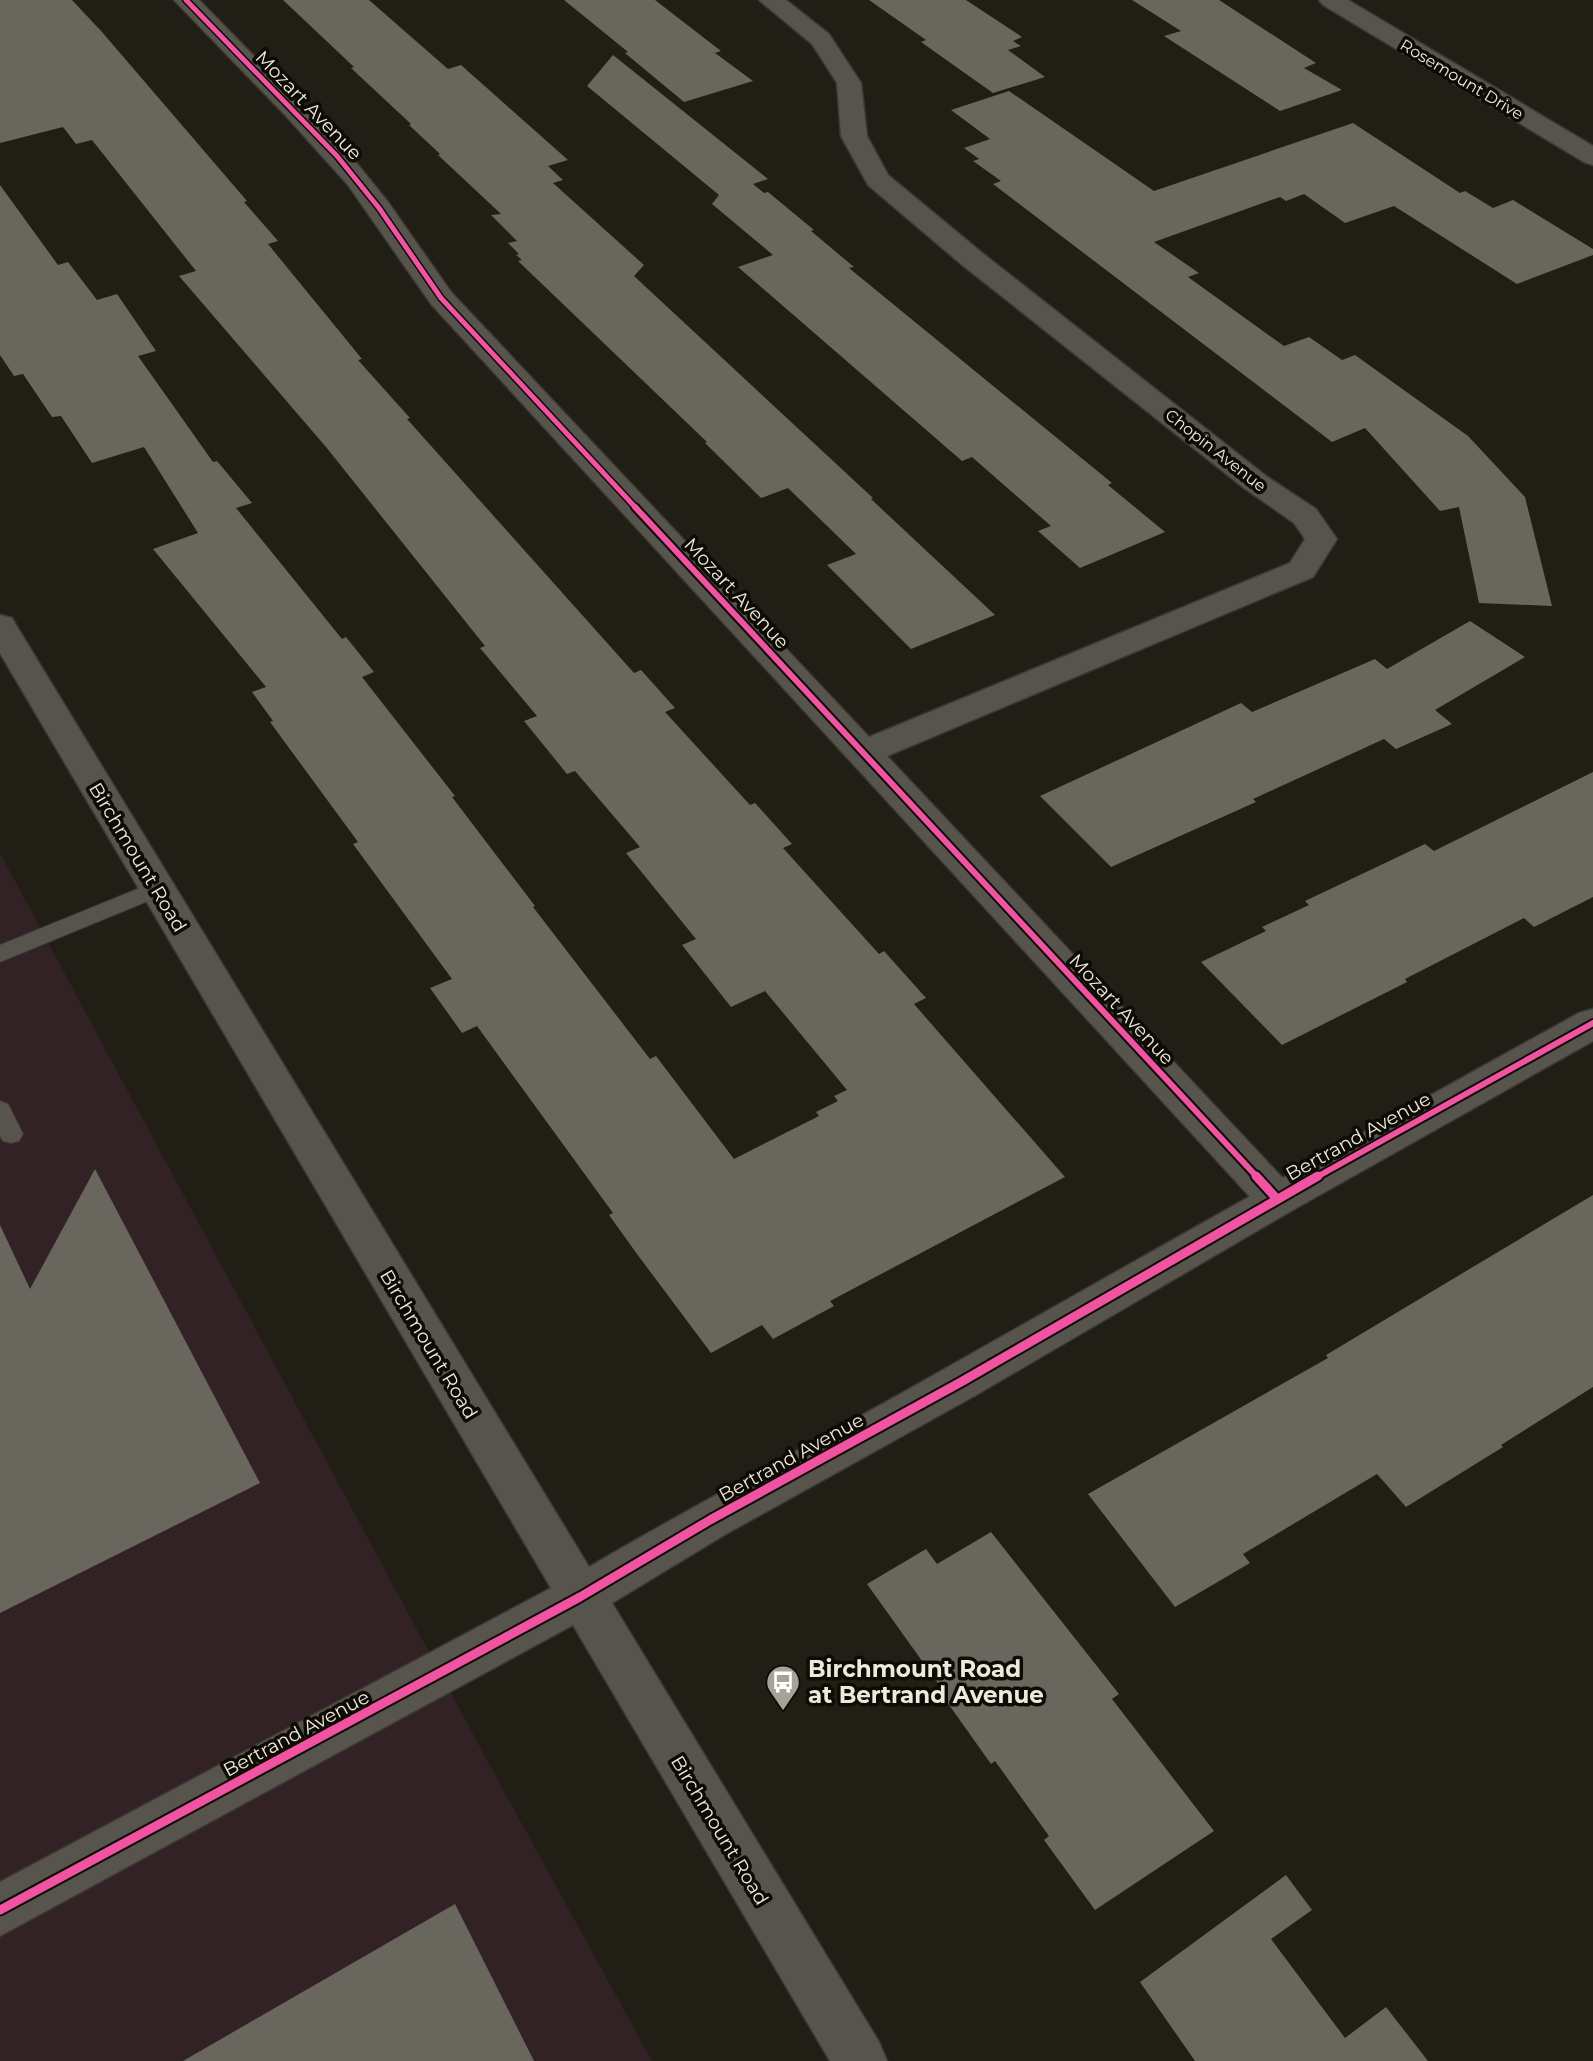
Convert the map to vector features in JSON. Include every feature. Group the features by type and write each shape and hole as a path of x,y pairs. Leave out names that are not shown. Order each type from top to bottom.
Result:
{"street":[{"name":"Mozart Avenue","path":"186,0 355,177 381,209 441,298 1277,1199"},
{"name":"Chopin Avenue","path":"771,0 821,39 849,83 854,136 877,179 971,258 1233,465 1305,516 1321,539 1302,570 863,753"},
{"name":"Rosemount Drive","path":"1331,0 1593,157"},
{"name":"Birchmount Road","path":"0,625 860,2061"},
{"name":"Bertrand Avenue","path":"0,1910 580,1597 710,1520 961,1382 1277,1199 1593,1023"}],"lane":[{"path":"0,954 157,889"},
{"path":"0,1111 11,1134"}],"shaded area":[{"path":"0,853 488,1762 652,2061 0,2061"}],"building":[{"path":"0,0 72,0 102,32 247,201 244,202 278,241 268,244 362,359 358,360 410,418 407,419 634,673 641,670 675,708 665,712 750,805 755,803 792,844 783,848 879,954 884,951 926,998 914,1004 1065,1177 830,1301 834,1306 773,1339 762,1325 711,1353 609,1215 613,1213 477,1026 462,1033 430,988 452,979 353,844 358,842 270,722 273,721 252,692 266,687 153,549 198,533 144,447 92,463 61,416 52,417 23,374 14,376 0,355 0,185 58,265 68,262 97,300 117,294 156,351 138,356 213,462 217,461 252,503 236,508 342,639 346,637 374,672 362,677 455,796 452,797 535,906 533,907 650,1059 656,1056 734,1159 819,1116 816,1112 838,1101 834,1096 847,1090 765,991 731,1007 682,945 696,939 626,853 640,847 575,771 567,774 524,721 537,716 480,648 485,646 326,447 179,276 196,271 92,140 76,144 63,127 0,143"},
{"path":"283,0 369,0 448,69 461,65 568,160 548,166 563,180 553,183 644,265 634,276 995,615 911,649 827,565 856,554 788,488 761,498 705,443 707,442 518,261 522,260 516,255 519,254 508,243 517,241 491,215 501,214"},
{"path":"564,0 655,0 721,51 715,53 753,81 684,102"},
{"path":"869,0 966,0 1022,37 1013,41 1021,46 1008,50 1045,77 993,93 921,42 926,40"},
{"path":"1132,0 1219,0 1316,63 1304,68 1342,90 1280,111 1164,36 1181,31"},
{"path":"613,55 768,179 753,184 764,193 768,192 814,230 811,231 854,267 849,268 1112,483 1108,485 1165,532 1080,568 1038,531 1051,526 972,457 962,461 738,267 773,255 712,204 719,195 587,86"},
{"path":"1009,91 1154,191 1353,123 1460,193 1465,191 1493,208 1513,200 1593,249 1593,255 1517,284 1394,206 1345,223 1304,194 1286,201 1280,197 1154,242 1199,273 1188,277 1284,346 1309,337 1342,360 1355,355 1468,436 1525,497 1552,606 1479,603 1459,507 1440,511 1365,428 1332,442 993,184 1001,181 973,161 979,159 964,148 990,139 951,110"},
{"path":"1470,621 1525,657 1435,710 1452,724 1396,749 1384,739 1253,799 1256,802 1111,867 1040,796 1241,703 1252,712 1375,659 1387,669"},
{"path":"1593,772 1593,897 1534,927 1524,918 1405,979 1407,982 1282,1045 1201,962 1266,931 1262,927 1309,905 1305,901 1425,844 1434,851"},
{"path":"95,1169 260,1483 0,1613 0,1225 30,1289"},
{"path":"1593,1195 1593,1387 1406,1507 1377,1474 1243,1554 1250,1563 1175,1607 1088,1494 1328,1358 1326,1355"},
{"path":"991,1532 1119,1694 1112,1699 1214,1831 1095,1910 1044,1840 1049,1836 995,1761 991,1764 942,1695 945,1693 867,1584 926,1549 937,1564"},
{"path":"1286,1875 1312,1910 1271,1939 1345,2038 1386,2007 1428,2061 1195,2061 1140,1982"},
{"path":"455,1904 534,2061 183,2061"}],"cycle path":[{"path":"186,0 295,110 357,179 441,298 1277,1199"},
{"path":"0,1910 580,1597 710,1520 961,1382 1277,1199 1593,1023"}],"place":[{"name":"Birchmount Road at Bertrand Avenue","path":"783,1712"}]}
